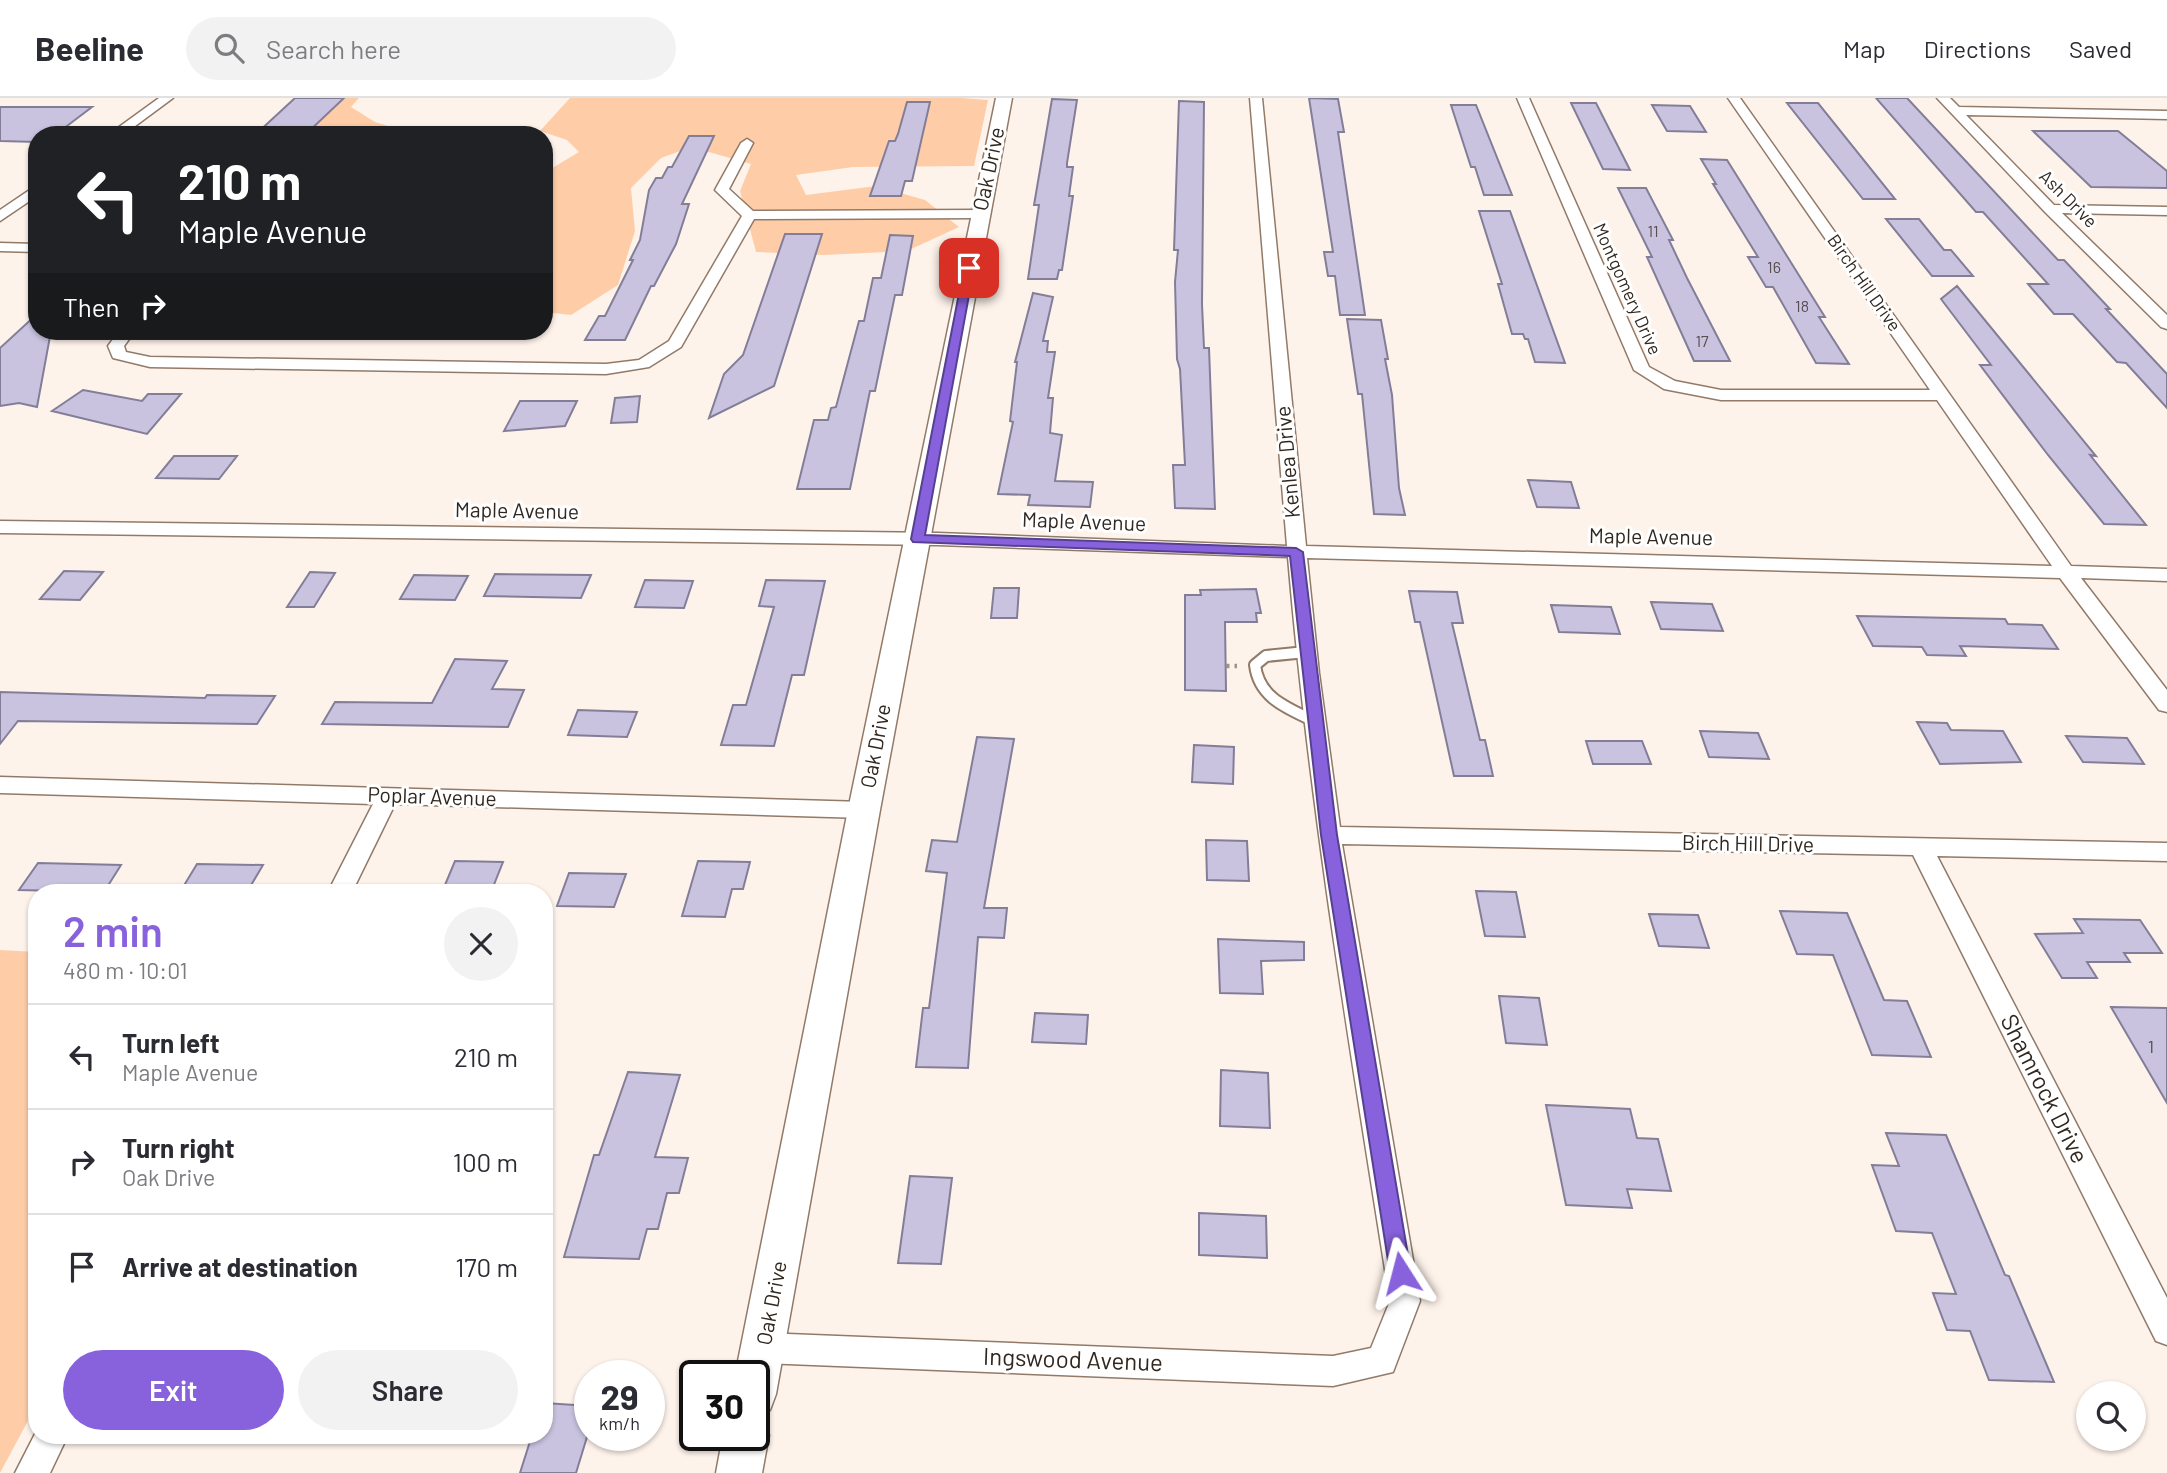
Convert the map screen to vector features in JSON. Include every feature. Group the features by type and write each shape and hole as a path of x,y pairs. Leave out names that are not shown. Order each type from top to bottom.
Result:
{"street":[{"path":"127,126 167,98"},
{"name":"Oak Drive","path":"761,1360 864,810 1003,98"},
{"name":"Kenlea Drive","path":"1256,98 1296,552 1314,721 1329,835 1405,1301 1382,1361"},
{"name":"Montgomery Drive","path":"1523,98 1642,370 1670,385 1721,395 1942,396"},
{"name":"Birch Hill Drive","path":"1734,98 2065,571 2167,705"},
{"name":"Ash Drive","path":"1943,98 2050,209 2167,324"},
{"path":"1956,111 2167,115"},
{"path":"747,143 722,190 749,215 979,214"},
{"path":"0,217 28,197"},
{"path":"2050,209 2167,211"},
{"path":"120,340 116,346 118,355 150,362 606,369 643,364 675,344 749,215"},
{"path":"0,247 28,248"},
{"name":"Maple Avenue","path":"0,527 917,539 2167,575"},
{"name":"Poplar Avenue","path":"0,785 864,810"},
{"path":"344,884 388,796"},
{"name":"Birch Hill Drive","path":"1329,835 2167,852"},
{"name":"Shamrock Drive","path":"1921,848 2167,1330"},
{"name":"Ingswood Avenue","path":"763,1348 1333,1371 1382,1361"},
{"path":"32,1473 47,1444"},
{"path":"739,1473 743,1451"}],"lane":[{"path":"1306,652 1266,656 1255,665 1255,676 1260,690 1266,695 1314,721"}],"shaded area":[{"path":"318,98 359,98 351,107 375,122 388,126 301,126"},
{"path":"570,98 988,100 974,166 853,167 796,175 806,195 876,186 925,200 959,227 907,251 824,255 756,252 740,191 751,164 691,147 661,158 631,188 635,231 618,285 571,315 553,313 553,168 579,152 567,140 553,135 553,126 545,126"},
{"path":"0,950 28,952 28,1421 0,1473"}],"building":[{"path":"295,98 344,98 314,126 265,126"},
{"path":"1309,98 1338,99 1344,132 1338,132 1365,315 1340,315 1335,276 1328,276 1324,252 1333,252"},
{"path":"1876,98 1907,98 2058,260 2064,260 2110,309 2106,309 2167,374 2167,408 2126,363 2117,362 2073,314 2054,314 2028,284 2048,284 1983,212 1976,212"},
{"path":"1052,99 1077,100 1067,163 1067,167 1073,167 1069,196 1073,196 1062,270 1059,270 1057,279 1028,279 1039,205 1034,205"},
{"path":"1179,101 1204,102 1202,304 1204,348 1209,348 1215,509 1175,508 1173,465 1185,465 1180,369 1177,359 1175,282 1178,250 1174,250"},
{"path":"907,102 930,102 912,181 905,181 901,196 870,196 889,141 895,141 898,134"},
{"path":"1571,103 1596,103 1630,170 1603,169"},
{"path":"1787,103 1818,103 1895,199 1863,199"},
{"path":"1451,105 1476,105 1512,195 1484,195 1475,167 1471,167"},
{"path":"1652,105 1690,106 1706,132 1667,131"},
{"path":"0,107 92,107 67,126 28,126 28,142 0,141"},
{"path":"2033,131 2118,131 2167,171 2167,188 2091,187"},
{"path":"689,136 714,136 682,204 689,204 676,244 654,286 651,286 625,340 585,340 599,316 605,316 633,260 630,260 640,240 649,190 656,178 662,178 668,167 672,167"},
{"path":"1701,159 1727,160 1825,317 1819,317 1849,364 1816,363 1773,287 1766,287 1748,257 1758,257 1713,184 1716,184"},
{"path":"1618,188 1646,188 1673,240 1669,240 1687,278 1730,361 1694,361 1647,257 1652,257"},
{"path":"1479,211 1510,211 1565,363 1535,362 1528,339 1525,339 1523,334 1512,334 1498,284 1502,284"},
{"path":"1886,219 1919,219 1944,250 1951,250 1973,276 1932,276"},
{"path":"785,234 822,234 774,386 709,418 724,374 743,355"},
{"path":"890,235 913,236 902,295 895,295 875,391 870,391 850,489 797,489 814,420 828,420 831,408 836,407 859,321 864,321 873,278 881,278"},
{"path":"1957,286 2096,456 2090,455 2146,525 2104,524 2048,455 1980,365 1991,365 1941,299"},
{"path":"1033,293 1053,297 1043,341 1048,341 1047,352 1055,352 1048,398 1053,398 1050,433 1062,435 1055,481 1093,482 1090,507 1028,505 1030,495 998,494 1013,422 1010,421 1015,362"},
{"path":"1347,319 1381,320 1392,395 1399,488 1405,515 1374,514 1362,394 1358,394"},
{"path":"28,322 28,340 49,340 37,407 19,403 0,406 0,348"},
{"path":"83,390 142,401 148,394 181,394 147,434 52,411"},
{"path":"640,396 637,422 611,423 615,398"},
{"path":"520,401 577,401 565,426 504,431"},
{"path":"174,456 237,456 219,479 156,478"},
{"path":"1528,480 1571,482 1579,508 1537,507"},
{"path":"64,571 103,572 80,600 40,599"},
{"path":"310,572 335,573 314,607 287,607"},
{"path":"495,574 591,575 581,598 484,596"},
{"path":"414,575 468,576 455,600 400,599"},
{"path":"645,580 693,581 684,608 635,607"},
{"path":"766,580 825,581 804,675 792,675 774,746 721,745 733,705 746,705 774,607 759,606"},
{"path":"994,588 1019,588 1017,618 991,618"},
{"path":"1256,589 1261,613 1256,613 1257,622 1225,622 1226,691 1185,690 1185,595 1201,595 1200,590"},
{"path":"1409,591 1457,592 1463,623 1452,623 1480,740 1485,740 1493,776 1454,776 1420,622 1415,622"},
{"path":"1651,602 1712,604 1723,631 1661,629"},
{"path":"1551,605 1611,607 1620,634 1559,632"},
{"path":"1857,616 2005,619 2008,624 2042,625 2058,649 1960,646 1966,656 1927,655 1922,647 1873,646"},
{"path":"455,659 507,661 492,689 524,690 508,727 322,724 335,702 432,703"},
{"path":"0,692 205,698 207,695 275,696 257,724 18,721 0,744"},
{"path":"578,710 637,712 627,737 568,735"},
{"path":"1917,722 1947,723 1951,730 2003,731 2021,762 1940,764"},
{"path":"1700,731 1758,733 1769,759 1709,757"},
{"path":"2066,736 2127,738 2144,764 2083,762"},
{"path":"977,737 1014,739 984,908 1007,908 1004,938 978,937 968,1068 916,1067 923,1008 929,1008 947,873 926,871 932,840 957,842"},
{"path":"1586,741 1642,741 1651,764 1593,764"},
{"path":"1194,745 1234,747 1233,784 1192,782"},
{"path":"1206,840 1247,841 1249,881 1207,880"},
{"path":"455,861 503,862 494,884 445,884"},
{"path":"698,861 750,862 743,889 732,889 725,917 682,916"},
{"path":"38,863 121,865 109,884 28,884 28,890 19,890"},
{"path":"197,864 263,865 252,884 185,884"},
{"path":"569,873 626,874 614,907 557,906"},
{"path":"1476,891 1516,892 1525,937 1485,936"},
{"path":"1780,911 1847,913 1884,1000 1907,1001 1931,1057 1872,1055 1833,955 1797,954"},
{"path":"1649,914 1698,915 1709,948 1659,946"},
{"path":"2074,919 2140,920 2162,953 2124,953 2130,962 2087,962 2097,978 2062,978 2035,934 2083,933"},
{"path":"1218,939 1304,942 1304,960 1261,961 1263,994 1220,993"},
{"path":"1499,996 1539,998 1547,1045 1506,1043"},
{"path":"2111,1007 2167,1008 2167,1103"},
{"path":"1035,1013 1088,1015 1086,1044 1032,1042"},
{"path":"1221,1070 1268,1073 1270,1128 1220,1126"},
{"path":"628,1072 680,1075 655,1157 688,1158 679,1193 667,1193 658,1229 647,1229 639,1259 564,1257 594,1155 599,1155"},
{"path":"1546,1105 1630,1109 1637,1138 1658,1139 1671,1191 1627,1189 1632,1208 1566,1205"},
{"path":"1886,1133 1946,1135 2054,1382 1989,1380 1970,1331 1947,1330 1933,1293 1956,1294 1932,1233 1896,1231 1872,1165 1899,1166"},
{"path":"910,1176 952,1178 941,1264 898,1263"},
{"path":"1199,1213 1266,1216 1267,1258 1199,1255"},
{"path":"553,1404 574,1405 574,1451 583,1451 576,1473 520,1473 529,1444 553,1444"}],"route":[{"path":"969,268 917,539 1296,552 1329,835 1401,1273"}]}
